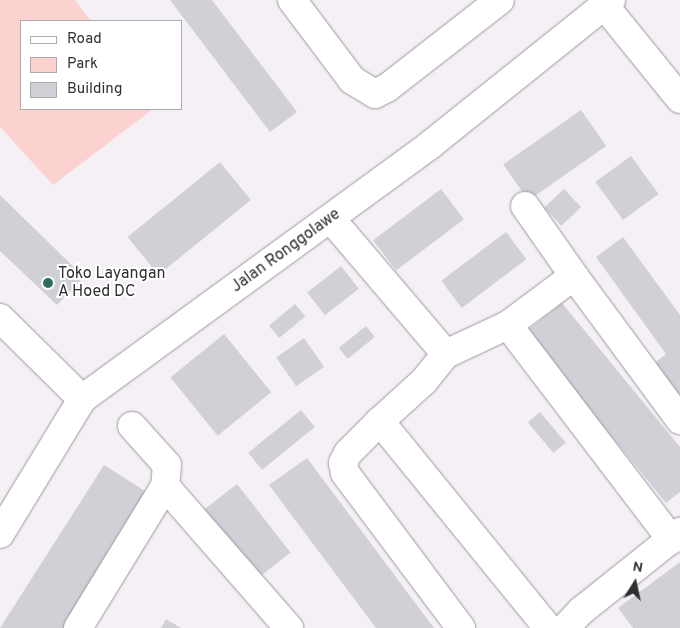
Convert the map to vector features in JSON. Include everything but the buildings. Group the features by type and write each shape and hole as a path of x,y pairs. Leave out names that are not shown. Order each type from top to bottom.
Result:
{"street":[{"path":"292,0 352,80 375,94 387,88 500,0"},
{"path":"607,2 680,99"},
{"name":"Jalan Ronggolawe","path":"0,534 82,399 430,145 607,2"},
{"path":"525,206 680,420"},
{"path":"331,219 446,354"},
{"path":"460,628 345,473 343,463 348,453 424,381 446,354 508,325 574,276"},
{"path":"0,318 82,399"},
{"path":"508,325 676,536 580,622"},
{"path":"380,421 548,628"},
{"path":"78,628 165,486 167,464 132,426"},
{"path":"165,486 289,628"}],"green space":[{"path":"0,0 75,0 90,20 20,20 20,110 152,110 53,185 0,127"}],"place":[{"name":"Toko Layangan A Hoed DC","path":"48,283"}]}
